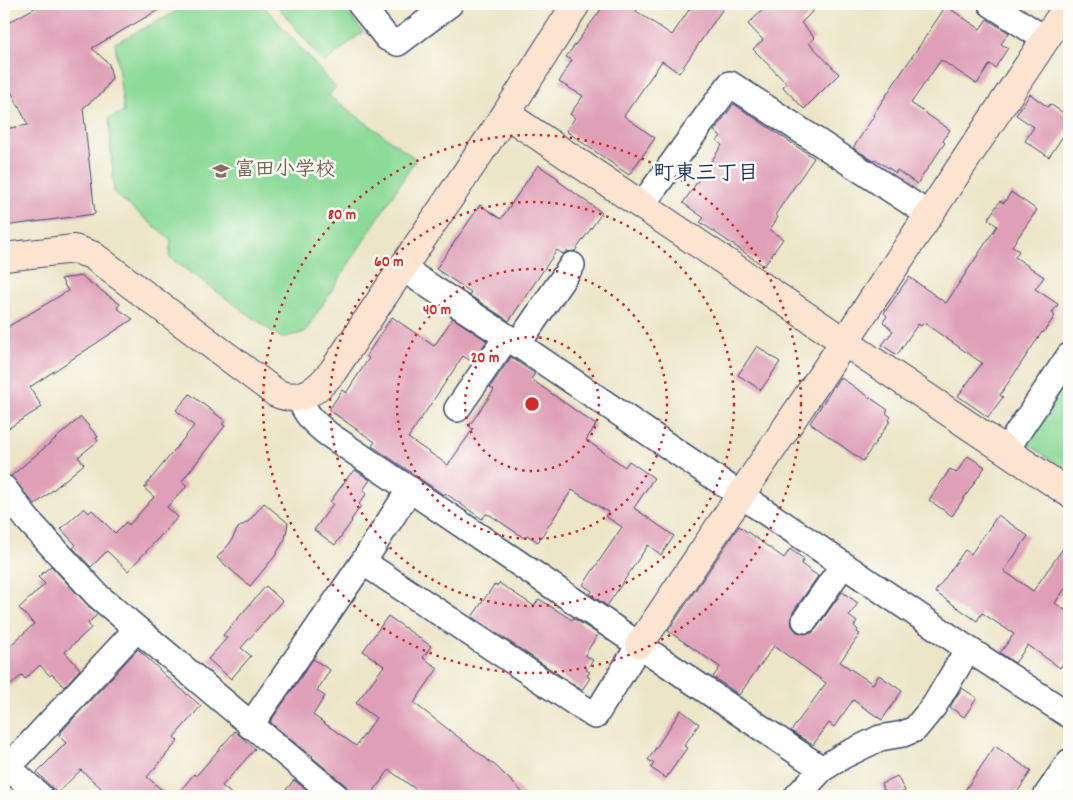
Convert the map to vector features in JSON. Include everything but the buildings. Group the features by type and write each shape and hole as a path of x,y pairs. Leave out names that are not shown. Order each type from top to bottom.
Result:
{"street":[{"path":"360,4 387,38 398,43 450,4"},
{"path":"4,257 74,249 92,255 276,393 282,396 299,397 316,390 333,372 506,114 576,4"},
{"path":"991,4 1045,39"},
{"path":"363,562 594,716 640,644 845,341 1069,4"},
{"path":"642,205 730,84 928,214"},
{"path":"506,114 1069,493"},
{"path":"457,409 572,265"},
{"path":"402,268 513,340 843,565 1069,715"},
{"path":"1006,450 1069,356"},
{"path":"299,397 303,409 320,428 822,769"},
{"path":"4,488 27,519 98,596 250,726 336,796"},
{"path":"250,726 363,562 410,489"},
{"path":"805,620 843,565"},
{"path":"40,796 6,770 136,630"},
{"path":"797,796 822,769 843,756 880,738 903,734 915,729 934,706 968,649"},
{"path":"1046,796 1069,762"}],"green space":[{"path":"191,4 262,4 335,87 329,96 416,159 305,332 281,338 169,257 171,240 114,193 109,118 124,112 115,43"},
{"path":"276,4 341,4 363,32 324,63"},
{"path":"1069,376 1069,472 1028,444"}],"place":[{"name":"富田小学校","path":"221,171"}],"district":[{"name":"町東三丁目","path":"706,175"}]}
